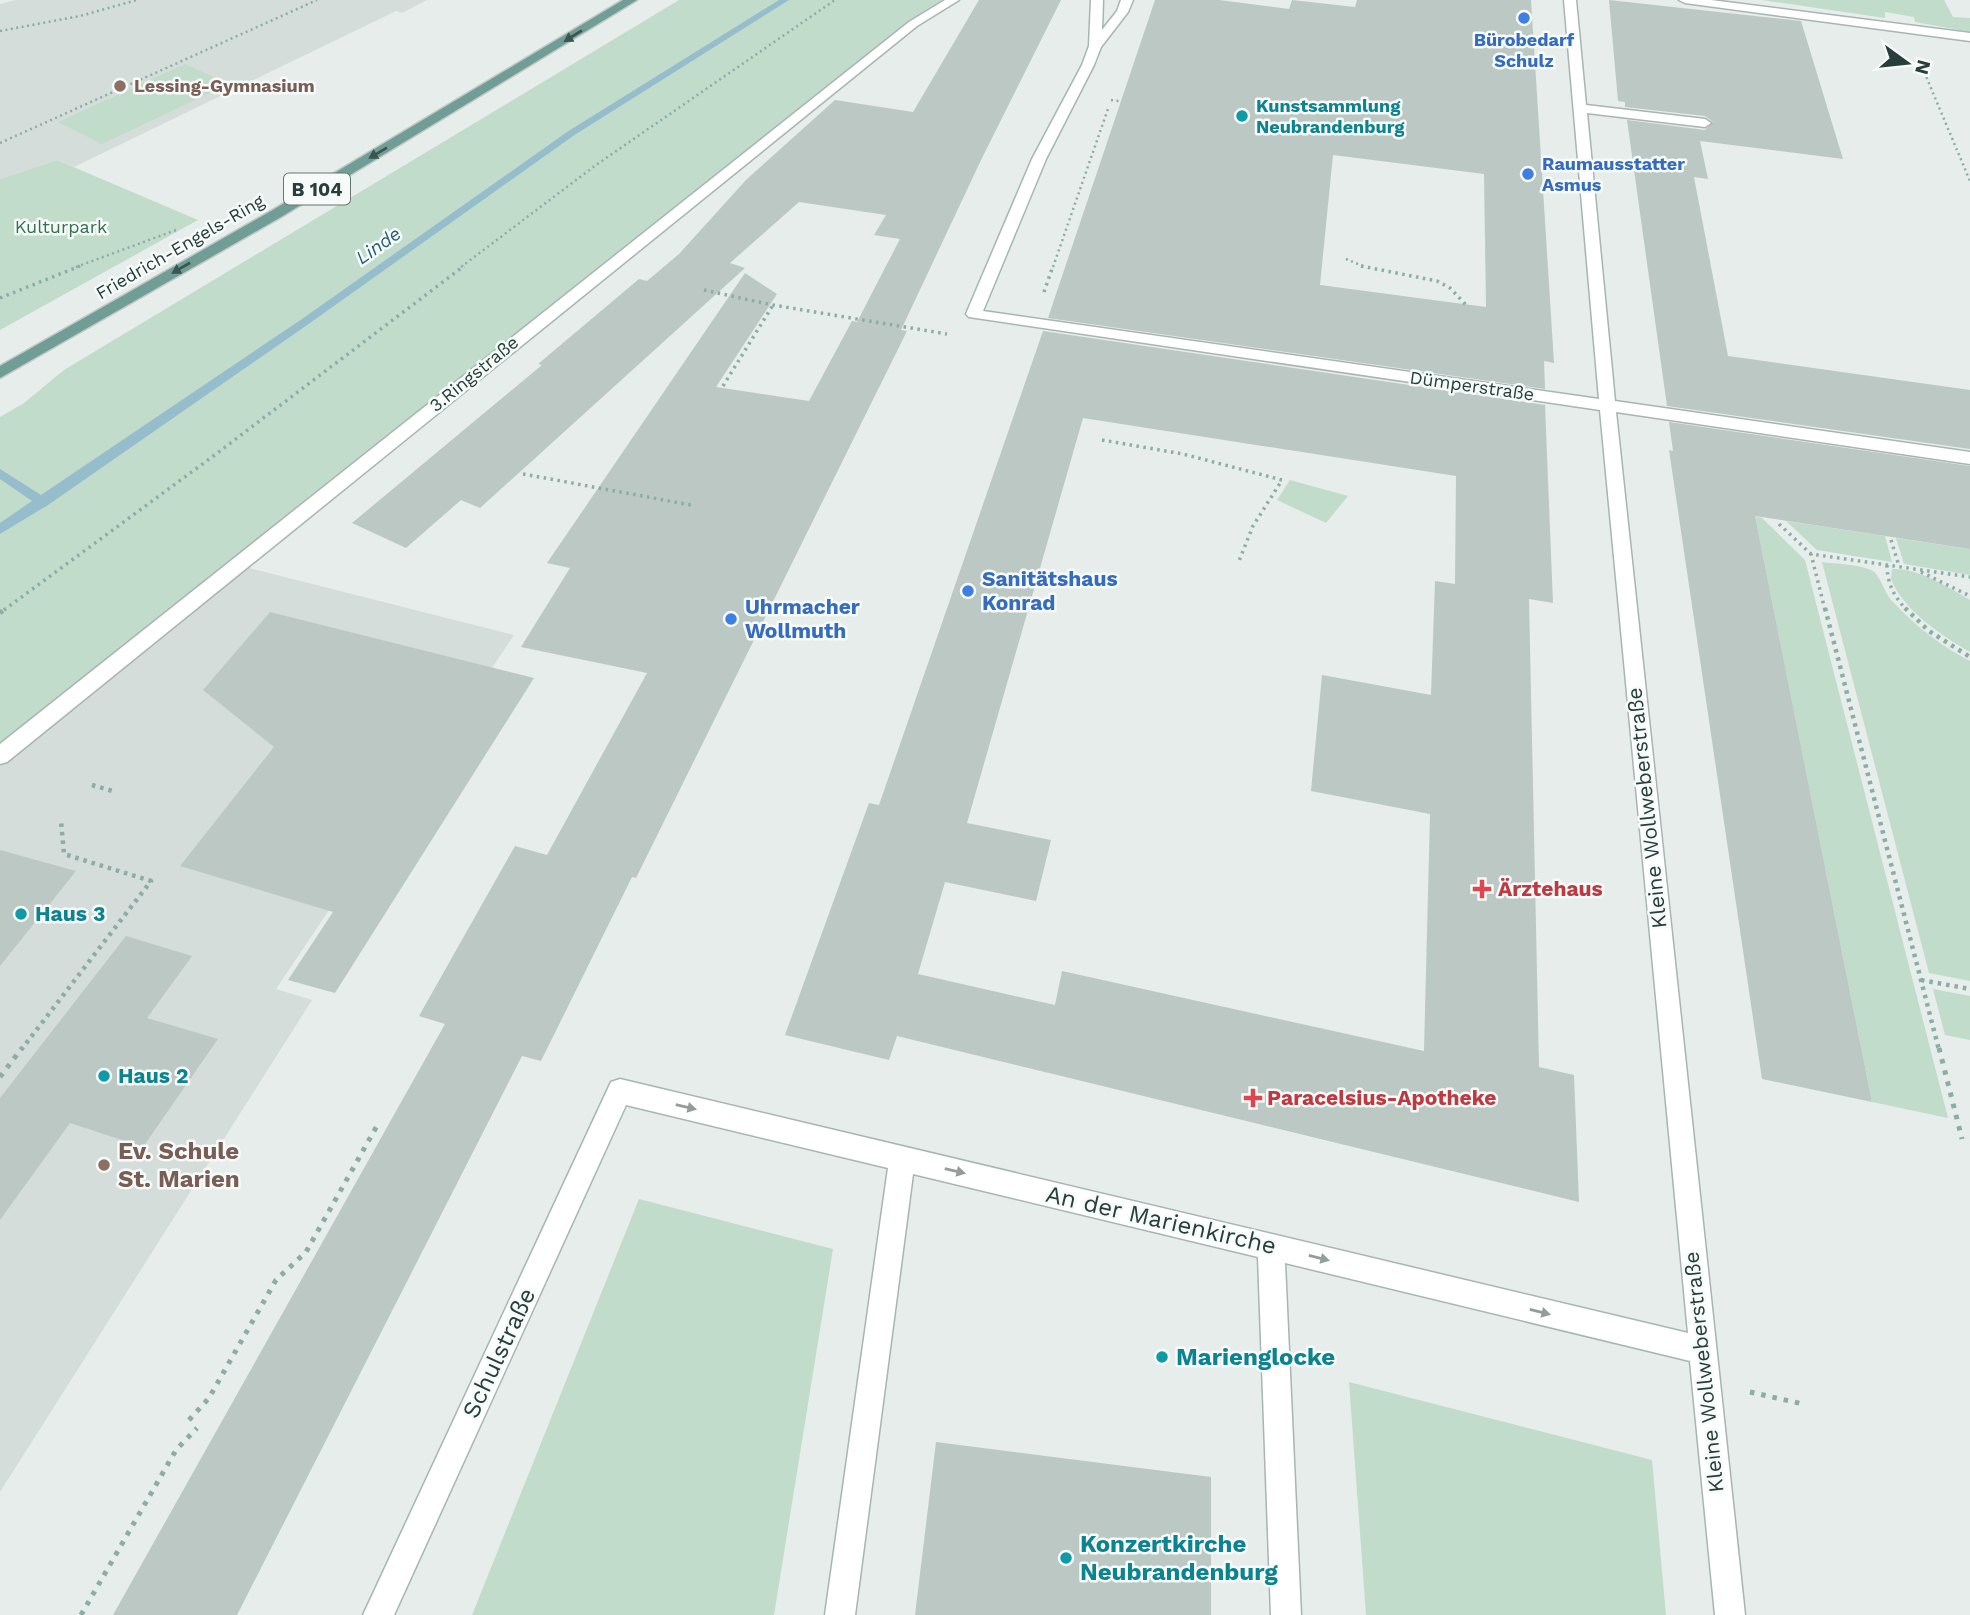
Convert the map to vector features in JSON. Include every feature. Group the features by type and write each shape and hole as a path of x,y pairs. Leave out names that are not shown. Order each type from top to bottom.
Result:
{"main road":[{"name":"Friedrich-Engels-Ring","path":"0,373 276,214 631,0"}],"street":[{"name":"3.Ringstraße","path":"0,756 902,33 953,0"},
{"path":"1095,46 1097,0"},
{"path":"1095,46 1122,12 1127,0"},
{"name":"Kleine Wollweberstraße","path":"1570,0 1607,406 1730,1615"},
{"path":"1685,0 1970,37"},
{"name":"Dümperstraße","path":"1095,46 1088,65 1039,159 974,314 1970,458"},
{"path":"1580,108 1705,122"},
{"name":"An der Marienkirche","path":"620,1091 1701,1350"},
{"name":"Schulstraße","path":"378,1615 620,1091"},
{"path":"840,1615 902,1158"},
{"path":"1271,1247 1286,1615"}],"path":[{"path":"0,31 80,16 137,0"},
{"path":"0,143 317,0"},
{"path":"0,612 212,457 596,165 835,0"},
{"path":"1916,54 1970,181"},
{"path":"1033,323 1114,90"},
{"path":"1111,100 1119,101"},
{"path":"0,298 153,236 180,229"},
{"path":"1346,259 1366,268 1437,281 1450,288 1467,306"},
{"path":"705,290 773,305 953,335"},
{"path":"723,386 773,305"},
{"path":"1102,440 1184,454 1282,480 1253,526 1240,561"},
{"path":"523,474 691,505"},
{"path":"1779,524 1811,554 1962,1139"},
{"path":"1891,540 1899,566"},
{"path":"1811,554 1970,577"},
{"path":"1887,565 1884,576 1896,599 1946,642 1970,657"},
{"path":"1911,568 1970,596"},
{"path":"92,785 116,792"},
{"path":"0,1077 151,881 64,854 61,821"},
{"path":"1921,980 1970,989"},
{"path":"189,1420 209,1398 276,1280 306,1252 378,1124"},
{"path":"1749,1392 1803,1404"},
{"path":"81,1615 176,1450 197,1428"}],"shaded area":[{"name":"Lessing-Gymnasium","path":"16,0 427,0 402,13 396,11 74,167 57,160 0,179 0,4"},
{"name":"Ev. Schule St. Marien","path":"245,567 514,635 276,989 312,1000 0,1492 0,766"}],"green space":[{"path":"679,0 942,0 907,22 0,744 0,417 24,403 64,370"},
{"path":"1762,0 1944,0 1953,17 1970,18 1970,32 1915,22 1914,17 1885,12 1885,18"},
{"path":"185,64 229,84 102,144 58,122"},
{"name":"Kulturpark","path":"57,160 198,220 0,330 0,179"},
{"path":"1290,480 1348,496 1326,523 1277,500"},
{"path":"1755,516 1762,518 1805,560 1948,1118 1872,1102"},
{"path":"1786,521 1885,536 1892,562 1817,550"},
{"path":"1896,538 1970,549 1970,575 1904,564"},
{"path":"1822,562 1859,566 1874,572 1892,601 1909,618 1939,642 1970,661 1970,981 1929,973"},
{"path":"1892,569 1923,575 1970,600 1970,652 1914,612 1897,591 1891,579"},
{"path":"1933,989 1970,996 1970,1040 1945,1035"},
{"path":"639,1199 833,1249 774,1615 472,1615"},
{"path":"1349,1382 1652,1460 1666,1615 1366,1615"}],"building":[{"path":"979,0 1061,0 982,158 901,330 907,331 636,878 632,877 541,1061 522,1056 237,1615 113,1615 445,1024 419,1016 515,846 547,855 647,673 521,647 570,568 547,563 745,273 777,294 716,387 809,401 852,321 857,322 900,239 874,235 886,215 799,202 730,263 745,268 480,508 461,500 406,548 352,523 542,365 538,364 639,279 647,281 679,254 746,180 835,100 913,112"},
{"path":"1155,0 1219,0 1289,9 1292,0 1355,7 1357,0 1531,0 1554,363 1544,361 1545,389 1048,318","holes":["1333,155 1484,174 1486,307 1320,285"]},
{"path":"1609,0 1801,21 1843,159 1700,141 1708,179 1694,177 1728,356 1970,390 1970,449 1667,406 1627,120 1705,130 1713,122 1705,116 1625,107 1625,102 1618,101"},
{"path":"1043,331 1545,405 1553,603 1529,599 1539,1067 1574,1075 1579,1202 897,1036 889,1060 785,1035 869,803 879,805","holes":["1083,418 1456,476 1455,584 1435,581 1431,695 1322,675 1311,791 1430,814 1424,1051 1062,971 1055,1005 918,974 945,882 1036,901 1051,840 967,823"]},
{"path":"1669,422 1970,466 1970,549 1755,516 1872,1102 1762,1079 1669,450 1673,451"},
{"path":"270,612 534,678 335,993 288,980 333,912 180,866 274,747 203,690"},
{"name":"Haus 3","path":"0,850 76,871 0,966"},
{"name":"Haus 2","path":"126,936 192,956 147,1018 218,1039 143,1147 70,1123 0,1220 0,1098"},
{"name":"Konzertkirche Neubrandenburg","path":"936,1442 1211,1477 1211,1615 915,1615"}],"waterway":[{"name":"Linde","path":"41,501 306,321 570,134 785,0"},
{"path":"0,473 41,501"},
{"name":"Linde","path":"0,529 41,501"}],"place":[{"name":"Bürobedarf Schulz","path":"1524,18"},
{"name":"Lessing-Gymnasium","path":"120,86"},
{"name":"Kunstsammlung Neubrandenburg","path":"1242,116"},
{"name":"Raumausstatter Asmus","path":"1528,174"},
{"name":"Sanitätshaus Konrad","path":"968,591"},
{"name":"Uhrmacher Wollmuth","path":"731,619"},
{"name":"Ärztehaus","path":"1482,889"},
{"name":"Haus 3","path":"21,914"},
{"name":"Haus 2","path":"104,1076"},
{"name":"Paracelsius-Apotheke","path":"1253,1098"},
{"name":"Ev. Schule St. Marien","path":"104,1165"},
{"name":"Marienglocke","path":"1162,1357"},
{"name":"Konzertkirche Neubrandenburg","path":"1066,1558"}]}
